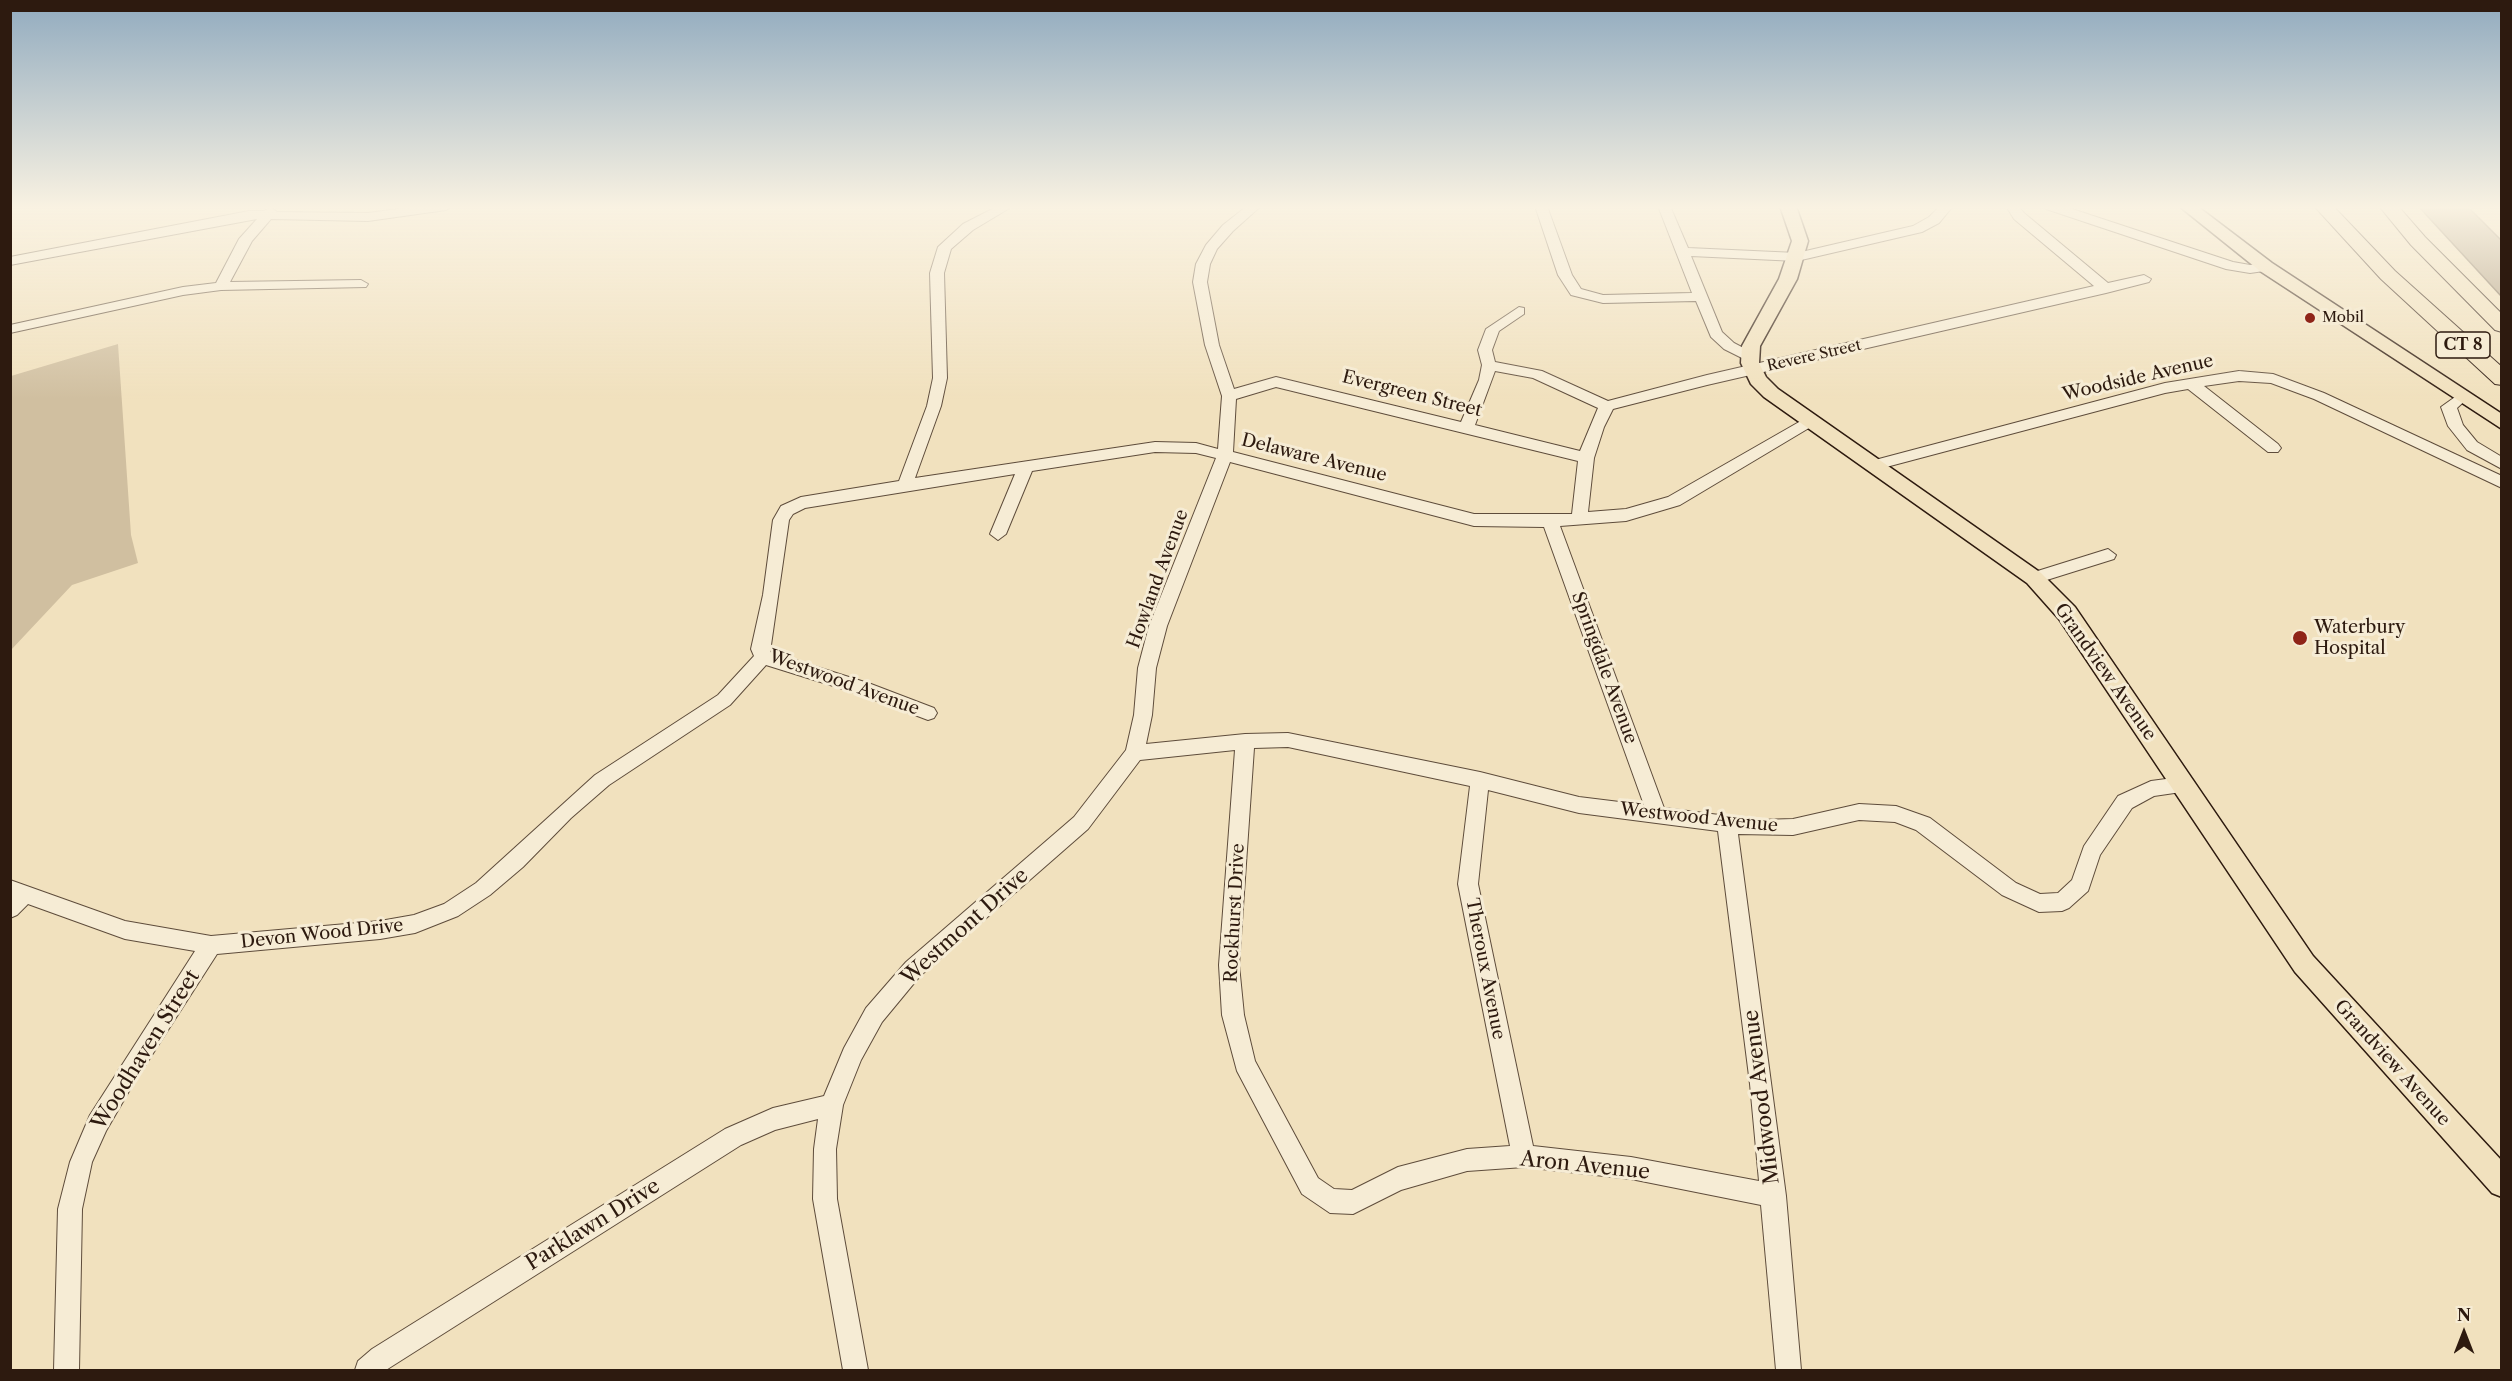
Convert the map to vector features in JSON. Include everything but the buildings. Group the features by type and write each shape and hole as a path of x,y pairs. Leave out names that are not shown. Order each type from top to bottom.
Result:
{"highway":[{"path":"2376,270 2425,310"},
{"name":"CT 8","path":"2386,270 2425,310 2502,379"},
{"name":"CT 8","path":"2446,270 2502,326"}],"main road":[{"path":"1751,363 1754,339 1791,270"},
{"path":"2270,270 2502,423"},
{"name":"Grandview Avenue","path":"1751,363 1768,390 2034,578 2073,621 2181,785 2304,964 2502,1183"}],"street":[{"path":"221,286 229,270"},
{"path":"905,485 934,406 940,378 939,270"},
{"name":"Howland Avenue","path":"1135,753 1143,715 1147,668 1158,626 1225,456 1230,419 1229,396 1212,345 1200,282 1202,270"},
{"path":"1563,270 1576,292 1603,299 1702,297"},
{"path":"1691,270 1718,337 1751,363"},
{"path":"2084,270 2106,289"},
{"name":"Revere Street","path":"1607,406 1751,363 2106,289 2144,279"},
{"path":"10,329 183,291 221,286 362,284"},
{"path":"1466,428 1486,380 1489,365 1485,350 1493,329 1519,311"},
{"path":"1489,365 1537,374 1607,406 1596,427 1586,458 1579,519"},
{"name":"Woodside Avenue","path":"1875,465 2190,383 2239,376 2273,379 2319,396 2502,483"},
{"name":"Evergreen Street","path":"1229,396 1276,382 1586,458"},
{"path":"2190,383 2273,448"},
{"path":"2462,397 2449,407 2456,426 2472,446 2502,464"},
{"name":"Delaware Avenue","path":"786,510 801,503 905,485 1155,447 1196,448 1474,520 1579,519 1634,514 1674,501 1811,422"},
{"path":"998,534 1026,466"},
{"name":"Westwood Avenue","path":"786,510 782,520 760,649 763,657 865,688 928,713"},
{"name":"Springdale Avenue","path":"1550,521 1657,814"},
{"path":"2034,578 2108,555"},
{"name":"Devon Wood Drive","path":"18,891 125,930 211,945 380,930 415,924 451,910 483,890 602,780 724,700 763,657"},
{"name":"Westwood Avenue","path":"1135,753 1245,741 1288,740 1480,780 1579,805 1759,828 1793,826 1859,812 1896,814 1923,824 2009,890 2039,903 2062,902 2081,885 2091,852 2125,801 2151,789 2181,785"},
{"name":"Rockhurst Drive","path":"1245,741 1229,965 1233,1015 1245,1064 1310,1186 1330,1201"},
{"name":"Westmont Drive","path":"856,1371 825,1199 825,1149 832,1105 852,1056 874,1015 913,969 1081,824 1135,753"},
{"name":"Theroux Avenue","path":"1480,780 1468,884 1524,1156"},
{"name":"Midwood Avenue","path":"1727,824 1774,1196 1789,1371"},
{"path":"10,909 18,891"},
{"name":"Woodhaven Street","path":"66,1371 70,1209 81,1162 98,1123 124,1079 211,945"},
{"name":"Parklawn Drive","path":"366,1371 381,1358 733,1137 773,1119 832,1105"},
{"name":"Aron Avenue","path":"1330,1201 1353,1202 1398,1179 1467,1160 1524,1156 1631,1168 1774,1196"}],"shaded area":[{"path":"2477,270 2501,270 2501,296"},
{"path":"118,344 131,535 138,563 72,585 11,650 11,376"}],"place":[{"name":"Mobil","path":"2310,318"},
{"name":"Waterbury Hospital","path":"2300,638"}]}
